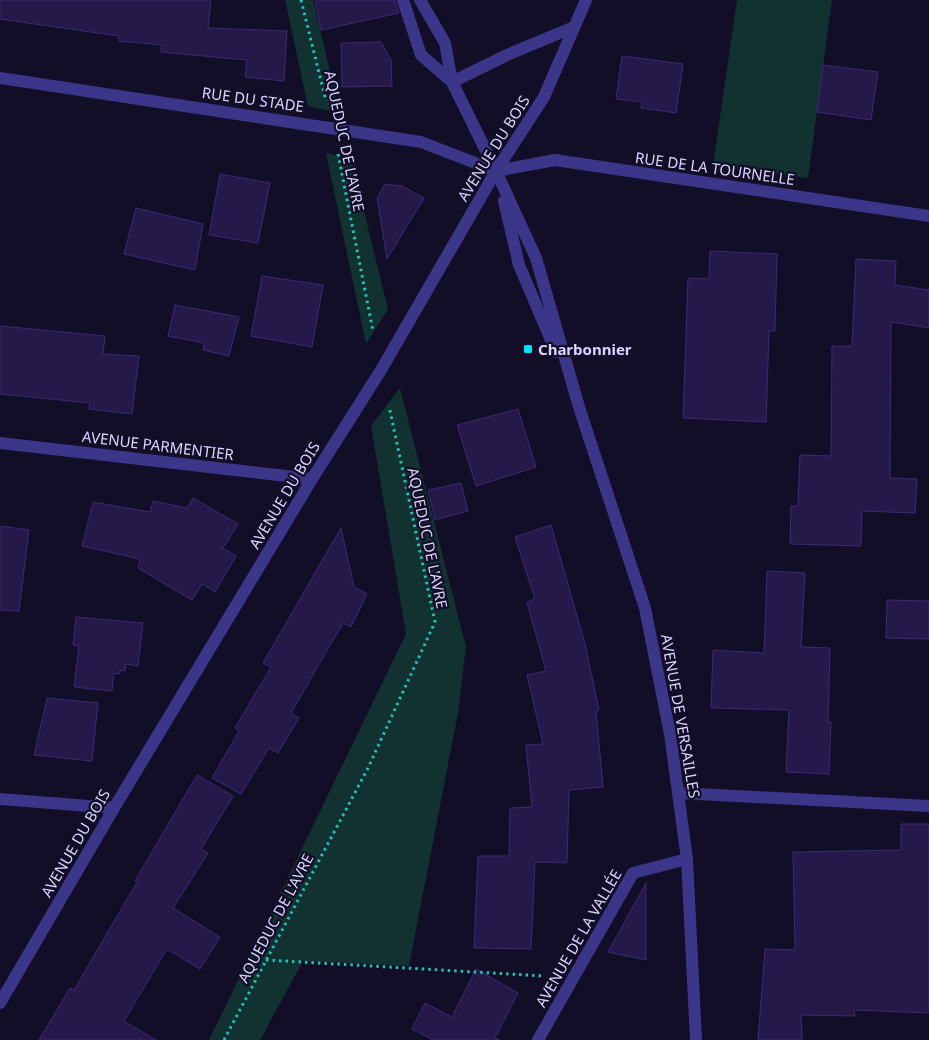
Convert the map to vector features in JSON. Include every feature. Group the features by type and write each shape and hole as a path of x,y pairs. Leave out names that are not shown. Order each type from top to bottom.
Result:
{"street":[{"name":"AVENUE DE VERSAILLES","path":"403,0 421,55 452,82"},
{"name":"AVENUE DE VERSAILLES","path":"420,0 445,43 452,82 536,258 579,407 645,608 670,734 686,859 696,1040"},
{"name":"AVENUE DU BOIS","path":"0,1003 114,808 312,479 381,370 496,171 544,97 586,0"},
{"path":"452,82 507,55 574,27"},
{"name":"RUE DU STADE","path":"0,78 421,142 496,171"},
{"name":"RUE DE LA TOURNELLE","path":"496,171 555,160 929,216"},
{"name":"AVENUE DE VERSAILLES","path":"496,171 519,265 579,407"},
{"name":"AVENUE PARMENTIER","path":"0,444 312,479"},
{"path":"678,793 929,806"},
{"path":"0,799 114,808"},
{"name":"AVENUE DE LA VALLÉE","path":"538,1040 633,873 686,859"}],"path":[{"name":"AQUEDUC DE L'AVRE","path":"224,1040 368,768 435,622 332,128 301,0"},
{"path":"266,960 573,978"}],"green space":[{"path":"285,0 313,0 340,113 308,106"},
{"path":"737,0 832,0 808,178 713,165"},
{"path":"326,153 351,159 388,309 366,344"},
{"path":"400,388 466,647 458,713 409,966 303,961 260,1040 209,1040 406,634 371,426"}],"building":[{"path":"0,0 211,0 208,28 287,31 284,81 245,77 247,60 161,52 162,45 119,41 119,36 0,19"},
{"path":"315,0 395,0 399,13 321,30"},
{"path":"381,42 391,60 392,86 342,87 341,43"},
{"path":"622,56 683,64 676,113 641,108 642,102 616,99"},
{"path":"823,65 878,72 871,120 817,112"},
{"path":"220,174 270,183 258,243 209,235"},
{"path":"385,184 402,186 424,198 387,259 377,198"},
{"path":"136,208 203,224 195,270 124,254"},
{"path":"710,251 777,254 775,331 769,331 766,422 683,418 688,278 709,279"},
{"path":"856,259 896,261 895,285 929,290 929,328 891,322 890,478 917,479 915,513 862,511 861,546 790,544 791,506 798,506 800,455 831,456 832,346 852,346"},
{"path":"262,276 323,285 312,347 251,336"},
{"path":"175,305 239,317 229,356 203,350 204,343 168,336"},
{"path":"0,326 105,336 103,354 139,356 132,414 89,409 90,403 0,394"},
{"path":"518,409 536,467 476,486 457,425"},
{"path":"461,483 468,511 435,520 428,490"},
{"path":"193,498 238,524 223,548 236,556 215,592 202,584 192,600 138,568 140,559 82,546 93,502 150,512 153,501 187,508"},
{"path":"551,525 585,644 599,710 596,711 603,787 569,790 567,863 535,862 531,949 474,948 478,856 509,856 510,808 532,807 526,745 543,744 527,675 546,671 527,602 535,599 515,537"},
{"path":"0,526 29,530 19,611 0,610"},
{"path":"341,528 354,587 367,594 351,627 343,623 291,713 299,718 278,753 269,748 241,794 212,778 239,731 235,728 271,667 263,663"},
{"path":"767,571 805,573 801,647 830,648 828,722 831,722 829,774 786,772 789,710 711,708 713,650 764,653"},
{"path":"887,600 929,601 929,639 886,638"},
{"path":"76,617 143,623 138,666 126,664 125,671 120,670 120,674 114,673 112,691 74,687 79,646 73,645"},
{"path":"47,698 98,703 92,761 34,755"},
{"path":"197,775 233,796 201,849 208,853 173,908 220,937 200,969 167,949 124,1021 156,1040 39,1040 70,988 74,990"},
{"path":"901,824 929,824 929,1013 854,1010 855,1016 801,1015 802,1040 758,1040 765,949 795,950 793,852 901,850"},
{"path":"646,883 646,960 608,952"},
{"path":"476,969 518,993 495,1038 500,1040 433,1040 412,1029 425,1003 452,1017"}],"place":[{"name":"Charbonnier","path":"528,349"}]}
